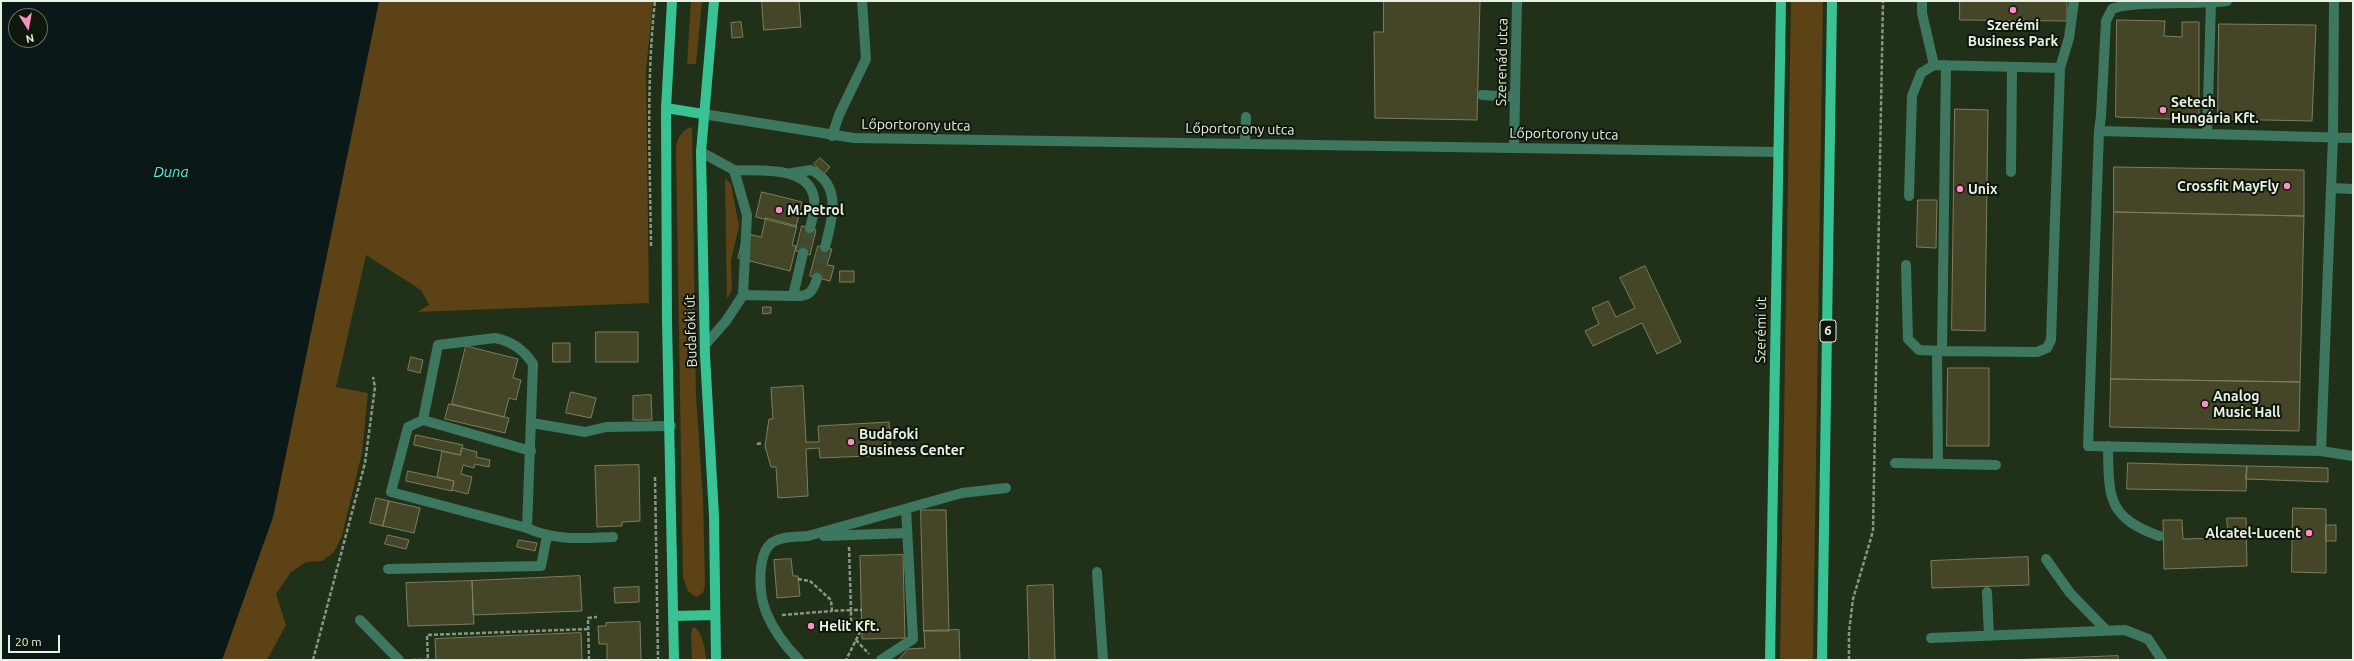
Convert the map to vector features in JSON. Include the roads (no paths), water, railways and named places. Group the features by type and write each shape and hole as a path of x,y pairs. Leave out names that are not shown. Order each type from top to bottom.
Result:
{"main road":[{"name":"Budafoki út","path":"672,1 666,108 667,321 671,426 674,660"},
{"name":"Budafoki út","path":"714,1 703,114 701,152 705,345 713,473 716,660"},
{"name":"Szerémi út","path":"1770,660 1781,1"},
{"name":"6","path":"1822,660 1832,1"},
{"path":"666,108 703,114"},
{"path":"673,616 715,615"}],"street":[{"path":"832,136 839,115 866,59 862,1"},
{"name":"Szerenád utca","path":"1514,147 1518,1"},
{"path":"1922,1 1922,13 1934,65"},
{"path":"1906,265 1908,339 1919,350 2031,353 2043,350 2050,344 2060,68 2069,38 2074,1"},
{"path":"2227,1 2211,3 2131,1 2112,8 2106,21 2099,131 2088,446 2321,451 2353,456"},
{"path":"2321,451 2333,137 2334,1"},
{"path":"2207,134 2211,3"},
{"path":"1910,196 1912,96 1921,73 1934,65 2060,68"},
{"path":"1938,464 1946,66"},
{"path":"2011,172 2012,67"},
{"path":"1482,96 1516,97"},
{"name":"Lőportorony utca","path":"703,114 832,136 854,138 1778,152"},
{"path":"1245,143 1246,117"},
{"path":"2099,131 2353,138"},
{"path":"701,152 734,170 792,172 811,170 823,178 831,191 834,213 825,247"},
{"path":"705,345 726,321 743,295 747,215 734,170"},
{"path":"792,172 812,190 814,204 810,228"},
{"path":"2331,188 2353,189"},
{"path":"793,296 803,253"},
{"path":"743,295 808,295 812,291 817,278"},
{"path":"423,420 438,345 495,338 503,340 518,348 533,364 527,528"},
{"path":"531,451 423,420 408,427 391,492 527,528 546,536 558,538 613,537"},
{"path":"532,423 585,432 606,427 671,426"},
{"path":"2108,446 2109,491 2113,503 2122,515 2137,528 2159,536"},
{"path":"1896,463 1996,465"},
{"path":"808,536 962,493 1006,488"},
{"path":"881,660 913,638 906,509"},
{"path":"798,660 775,630 768,616 762,591 762,563 764,550 772,542 783,537 907,533"},
{"path":"388,569 542,566 546,536"},
{"path":"2046,559 2070,594 2106,630"},
{"path":"1097,572 1103,660"},
{"path":"1987,592 1988,636"},
{"path":"360,620 399,660"},
{"path":"1931,638 2125,630 2141,635 2153,645 2162,660"}],"water":[{"name":"Duna","path":"1,1 379,1 273,517 222,660 1,660"}],"tunnel":[{"path":"803,253 810,228"},
{"path":"817,278 825,247"}],"place":[{"name":"Szerémi Business Park","path":"2013,10"},
{"name":"Setech Hungária Kft.","path":"2163,110"},
{"name":"Crossfit MayFly","path":"2287,186"},
{"name":"Unix","path":"1960,189"},
{"name":"M.Petrol","path":"779,210"},
{"name":"Analog Music Hall","path":"2205,404"},
{"name":"Budafoki Business Center","path":"851,442"},
{"name":"Alcatel-Lucent","path":"2309,533"},
{"name":"Helit Kft.","path":"811,626"}]}
